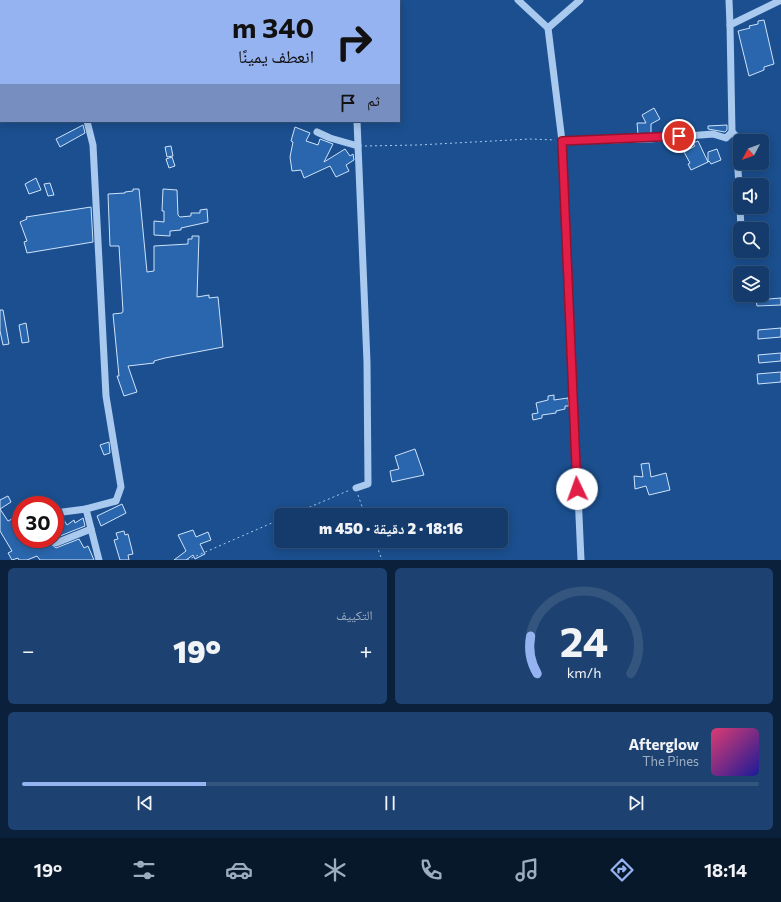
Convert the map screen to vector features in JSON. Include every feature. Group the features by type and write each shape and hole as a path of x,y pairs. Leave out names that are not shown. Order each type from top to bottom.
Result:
{"street":[{"path":"518,0 548,28 562,141 581,560"},
{"path":"548,28 580,0"},
{"path":"729,0 731,135 736,178"},
{"path":"730,25 781,0"},
{"path":"64,512 116,501 121,487 106,396 94,145 87,122"},
{"path":"356,488 368,484 367,362 357,122"},
{"path":"317,132 330,138 358,146"},
{"path":"562,141 650,139 707,134 731,135"},
{"path":"86,508 99,560"},
{"path":"64,540 91,529"}],"path":[{"path":"358,146 418,145 530,139 562,141"},
{"path":"309,508 356,488 363,508"},
{"path":"187,560 274,522"},
{"path":"378,548 382,560"}],"building":[{"path":"764,20 774,64 764,67 764,70 749,76 738,31 750,28 749,26 758,24 758,21"},
{"path":"654,108 660,119 651,124 651,134 638,134 637,123 646,123 642,115"},
{"path":"83,125 85,133 60,147 56,139"},
{"path":"727,125 727,130 725,132 708,129 708,126"},
{"path":"295,127 310,133 306,141 318,145 320,139 333,144 324,162 345,149 350,156 353,154 354,160 346,165 349,171 336,177 330,166 304,178 301,170 292,171 290,157 293,142 291,141"},
{"path":"698,141 708,162 691,170 688,164 690,163 684,152 695,146 693,143"},
{"path":"171,146 173,156 167,157 165,147"},
{"path":"717,149 721,160 711,164 709,161 708,162 708,152"},
{"path":"172,157 175,166 169,168 166,159"},
{"path":"36,178 41,190 29,194 25,184"},
{"path":"50,183 54,195 48,196 44,184"},
{"path":"133,189 139,189 147,272 154,271 154,246 188,244 188,239 192,239 192,236 199,236 197,297 209,295 209,298 218,297 223,347 165,358 154,361 154,363 128,366 137,392 124,396 117,376 119,376 113,314 122,313 123,311 119,246 110,246 108,194 125,193 133,191"},
{"path":"163,189 177,190 178,215 180,217 191,216 191,213 200,213 200,210 207,209 208,222 181,228 181,230 170,231 170,236 154,235 154,221 164,222 164,211 162,211"},
{"path":"91,207 93,242 27,253 24,242 27,241 20,222 27,219 26,217"},
{"path":"781,298 781,305 757,306 756,302 769,302 769,299"},
{"path":"0,310 3,310 9,344 3,345 0,331"},
{"path":"26,323 29,342 22,343 19,325"},
{"path":"781,328 781,337 758,339 758,330"},
{"path":"781,353 781,361 759,363 758,355"},
{"path":"781,372 781,382 758,384 757,374"},
{"path":"554,395 554,400 568,398 569,406 565,406 565,409 556,411 556,413 542,415 542,418 533,420 532,414 538,413 536,403 548,400 548,396"},
{"path":"109,442 110,453 104,455 100,445"},
{"path":"415,449 424,475 392,482 390,471 399,469 395,456"},
{"path":"649,463 651,477 666,473 670,490 649,495 646,486 635,489 634,476 643,477 641,464"},
{"path":"8,496 11,502 0,509 0,500"},
{"path":"122,504 126,513 101,526 97,516"},
{"path":"0,509 8,521 12,519 12,548 64,548 64,545 79,539 84,548 88,546 94,560 40,560 37,556 27,560 19,560 18,558 12,560 8,553 12,551 0,531"},
{"path":"83,518 85,526 64,534 64,520 67,525 74,520 75,523"},
{"path":"193,530 196,537 208,532 211,540 200,544 205,554 195,559 193,555 186,560 174,560 186,551 178,535"},
{"path":"124,531 125,535 128,534 133,554 128,555 129,560 120,560 114,540 118,539 116,533"}],"route":[{"path":"577,489 562,141 650,139 679,136"}]}
